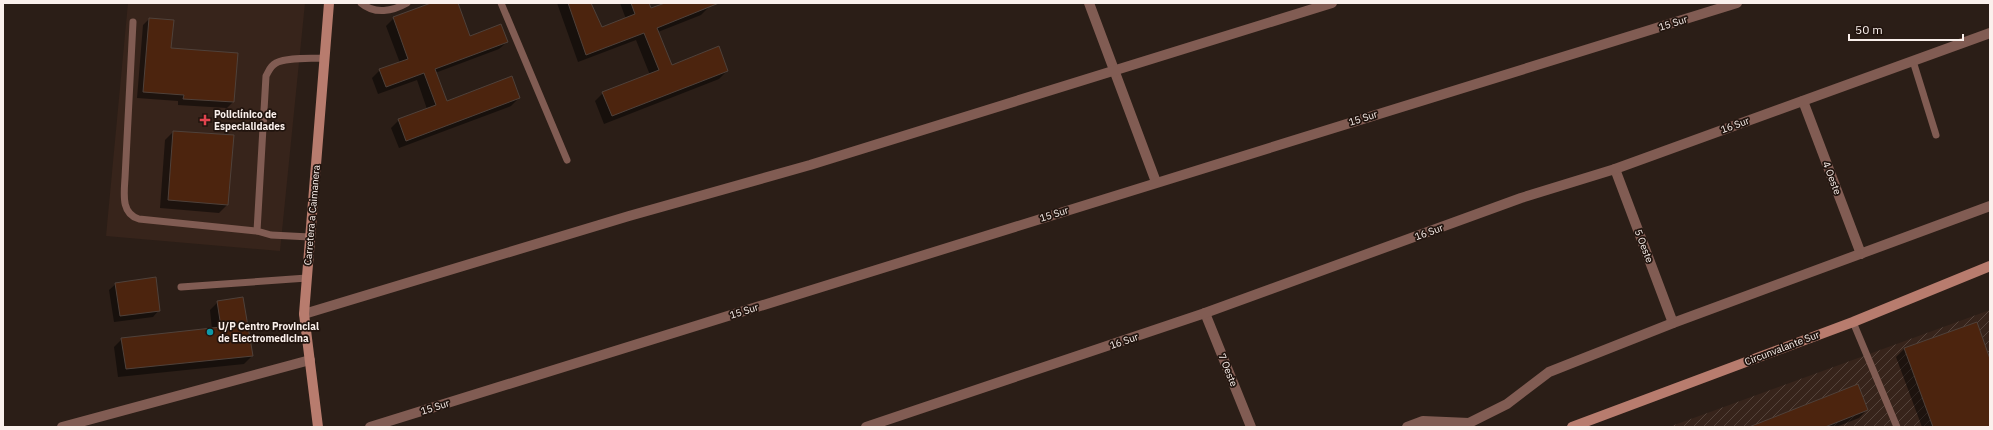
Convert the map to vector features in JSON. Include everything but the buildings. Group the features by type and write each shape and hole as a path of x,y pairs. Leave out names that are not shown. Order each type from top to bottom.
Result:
{"main road":[{"name":"Carretera a Caimanera","path":"318,427 304,314 329,3"},
{"name":"Circunvalante Sur","path":"1572,427 1853,322 1990,266"}],"street":[{"path":"1088,3 1156,182"},
{"path":"304,314 621,219 810,165 1332,3"},
{"name":"15 Sur","path":"370,427 1737,3"},
{"name":"16 Sur","path":"866,427 1205,313 1521,198 1615,169 1990,33"},
{"name":"4 Oeste","path":"1803,101 1861,254"},
{"name":"5 Oeste","path":"1615,169 1673,323"},
{"path":"1407,427 1423,421 1469,423 1507,404 1549,372 1673,323 1990,206"},
{"name":"7 Oeste","path":"1205,313 1251,427"},
{"path":"62,427 310,360"}],"lane":[{"path":"361,3 365,7 377,11 391,10 407,3"},
{"path":"501,3 567,160"},
{"path":"133,22 124,198 129,215 139,219 257,230 271,234 310,237"},
{"path":"257,230 266,76 271,67 276,63 292,60 324,58"},
{"path":"1913,61 1936,135"},
{"path":"181,287 307,278"},
{"path":"1853,322 1897,427"}],"shaded area":[{"name":"Policlínico de Especialidades","path":"128,3 305,3 280,251 106,236"},
{"path":"1990,310 1990,427 1669,427"}],"place":[{"name":"Policlínico de Especialidades","path":"205,120"},
{"name":"U/P Centro Provincial de Electromedicina","path":"210,332"}]}
